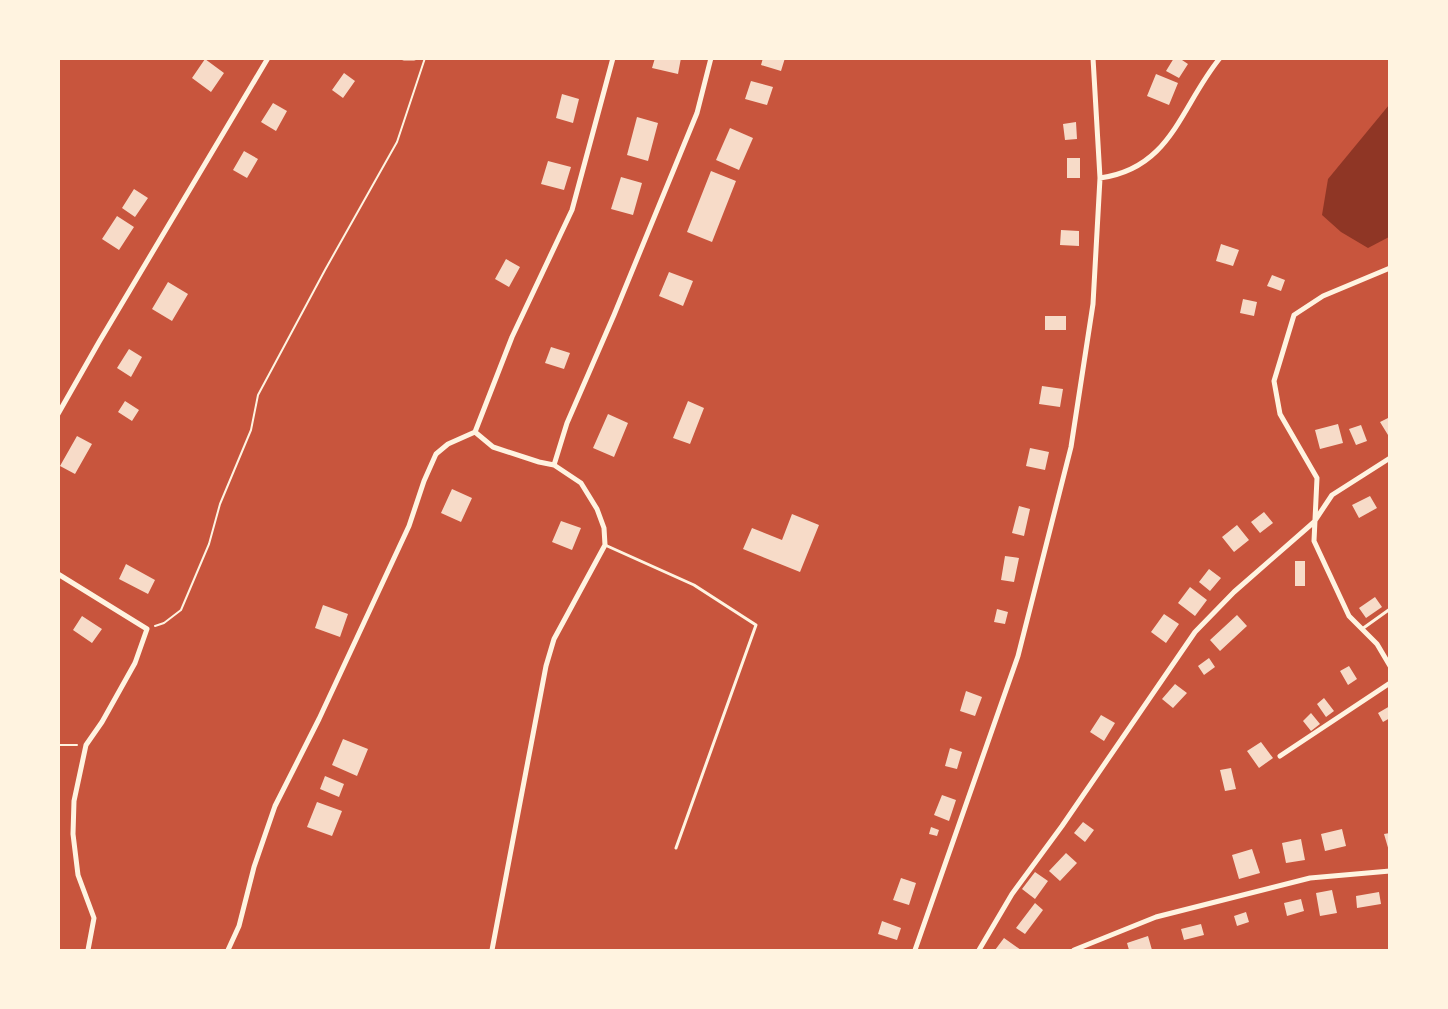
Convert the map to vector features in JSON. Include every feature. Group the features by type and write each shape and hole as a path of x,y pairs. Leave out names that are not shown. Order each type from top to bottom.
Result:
{"street":[{"path":"58,414 104,332 268,58"},
{"path":"404,58 414,58"},
{"path":"228,951 239,926 254,867 275,806 410,526 424,481 436,454 448,444 476,432 512,337 572,210 613,58"},
{"path":"554,465 567,423 697,113 711,58"},
{"path":"915,951 1018,656 1071,447 1093,304 1100,178 1093,58"},
{"path":"1100,178 1120,176 1147,161 1167,141 1205,77 1221,58"},
{"path":"1389,268 1323,296 1294,315 1274,381 1280,414 1317,478 1314,541 1349,616 1377,644 1389,666"},
{"path":"476,432 494,447 554,465 581,483 597,509 604,528 605,545 554,639 546,666 492,951"},
{"path":"979,951 1012,894 1062,826 1195,632 1234,592 1314,522 1332,495 1389,458"},
{"path":"58,574 147,629 135,663 102,722 86,745 74,801 73,834 78,875 94,918 88,951"},
{"path":"1280,756 1389,683"},
{"path":"1074,951 1156,917 1288,883 1310,878 1389,871"}],"lane":[{"path":"605,545 694,585 756,626 676,848"},
{"path":"1362,629 1389,609"}],"path":[{"path":"147,629 164,623 181,610 209,544 220,504 251,430 258,395 397,142 425,58"},
{"path":"58,745 64,743 86,745"}],"shaded area":[{"path":"1389,105 1389,237 1368,248 1341,232 1322,215 1328,179"}],"building":[{"path":"655,58 681,58 678,74 652,68"},
{"path":"763,58 785,58 781,71 761,65"},
{"path":"1174,58 1179,58 1188,64 1179,78 1166,71"},
{"path":"205,59 224,73 211,92 192,78"},
{"path":"344,73 355,81 343,98 332,90"},
{"path":"1156,74 1178,83 1169,105 1147,96"},
{"path":"751,81 773,87 767,105 745,99"},
{"path":"562,94 579,99 573,123 556,118"},
{"path":"273,103 287,111 276,131 261,122"},
{"path":"637,117 658,123 648,161 627,155"},
{"path":"1076,122 1077,139 1065,140 1063,124"},
{"path":"730,128 753,138 739,170 716,160"},
{"path":"244,151 258,159 247,178 233,170"},
{"path":"1067,158 1080,158 1080,178 1067,178"},
{"path":"548,161 571,167 564,190 541,184"},
{"path":"711,171 736,181 712,242 687,232"},
{"path":"621,177 642,183 633,215 611,209"},
{"path":"134,189 148,198 135,217 122,208"},
{"path":"117,216 134,227 119,250 102,239"},
{"path":"1061,230 1079,231 1079,246 1060,245"},
{"path":"1221,244 1239,250 1233,266 1216,261"},
{"path":"506,259 520,267 509,287 495,279"},
{"path":"669,272 693,281 683,306 659,296"},
{"path":"1272,275 1285,280 1281,291 1267,286"},
{"path":"168,282 188,294 172,321 152,309"},
{"path":"1243,299 1257,302 1254,316 1240,313"},
{"path":"1045,316 1066,316 1066,330 1045,330"},
{"path":"551,347 570,353 564,369 545,363"},
{"path":"129,349 142,357 131,377 117,368"},
{"path":"1042,386 1063,389 1060,407 1039,404"},
{"path":"125,401 139,410 132,421 118,412"},
{"path":"688,401 704,408 690,444 673,438"},
{"path":"608,414 628,423 614,457 593,448"},
{"path":"1390,417 1390,434 1388,435 1380,422"},
{"path":"1338,424 1343,443 1320,449 1315,430"},
{"path":"1361,425 1367,441 1356,445 1349,429"},
{"path":"77,436 92,444 75,474 60,466"},
{"path":"1030,448 1049,452 1045,470 1026,466"},
{"path":"452,489 472,498 461,522 441,513"},
{"path":"1370,496 1377,508 1359,518 1352,505"},
{"path":"1019,506 1030,509 1024,536 1012,533"},
{"path":"1264,512 1273,523 1260,533 1251,522"},
{"path":"792,514 819,525 800,572 743,549 752,528 782,540"},
{"path":"561,521 581,528 572,550 552,542"},
{"path":"1237,525 1249,540 1234,552 1222,537"},
{"path":"1005,556 1019,558 1014,582 1001,580"},
{"path":"1295,561 1305,561 1305,586 1295,586"},
{"path":"126,564 155,580 148,594 119,579"},
{"path":"1209,569 1221,578 1210,591 1199,582"},
{"path":"1190,587 1207,600 1195,616 1178,603"},
{"path":"1375,597 1382,607 1366,618 1359,608"},
{"path":"323,605 348,614 340,637 315,628"},
{"path":"997,609 1008,612 1005,624 994,622"},
{"path":"1164,614 1179,624 1166,643 1151,632"},
{"path":"1237,615 1247,626 1220,651 1210,640"},
{"path":"82,616 102,629 92,643 73,630"},
{"path":"1209,658 1215,667 1204,675 1198,666"},
{"path":"1349,666 1357,679 1348,685 1340,671"},
{"path":"1175,684 1187,693 1173,708 1162,699"},
{"path":"966,691 982,697 975,716 960,711"},
{"path":"1324,698 1334,711 1326,717 1317,704"},
{"path":"1390,706 1390,718 1383,722 1378,713"},
{"path":"1311,713 1320,724 1311,731 1303,721"},
{"path":"1101,715 1115,723 1104,741 1090,732"},
{"path":"343,739 368,749 357,776 332,765"},
{"path":"1261,742 1273,758 1259,768 1247,751"},
{"path":"950,748 962,752 957,769 945,766"},
{"path":"1231,768 1236,789 1225,791 1220,770"},
{"path":"325,776 344,784 339,797 320,789"},
{"path":"942,795 956,800 949,821 934,815"},
{"path":"317,802 342,811 332,836 307,827"},
{"path":"1083,822 1094,830 1085,842 1074,833"},
{"path":"931,827 939,830 937,836 929,834"},
{"path":"1342,829 1346,846 1325,851 1321,834"},
{"path":"1390,833 1390,850 1389,851 1384,834"},
{"path":"1301,839 1305,860 1286,863 1282,843"},
{"path":"1252,849 1260,873 1239,879 1232,855"},
{"path":"1066,853 1077,863 1060,881 1049,871"},
{"path":"1035,872 1048,881 1035,899 1022,889"},
{"path":"901,878 916,883 909,905 893,900"},
{"path":"1332,890 1337,913 1320,916 1316,893"},
{"path":"1379,892 1381,904 1357,908 1356,896"},
{"path":"1301,899 1304,911 1287,916 1284,903"},
{"path":"1035,903 1043,910 1025,934 1016,928"},
{"path":"1246,912 1249,922 1237,926 1234,916"},
{"path":"882,921 901,928 897,940 878,934"},
{"path":"1201,924 1204,935 1184,940 1181,929"},
{"path":"1148,936 1152,950 1129,950 1127,943"},
{"path":"1004,938 1021,950 995,950"}]}
